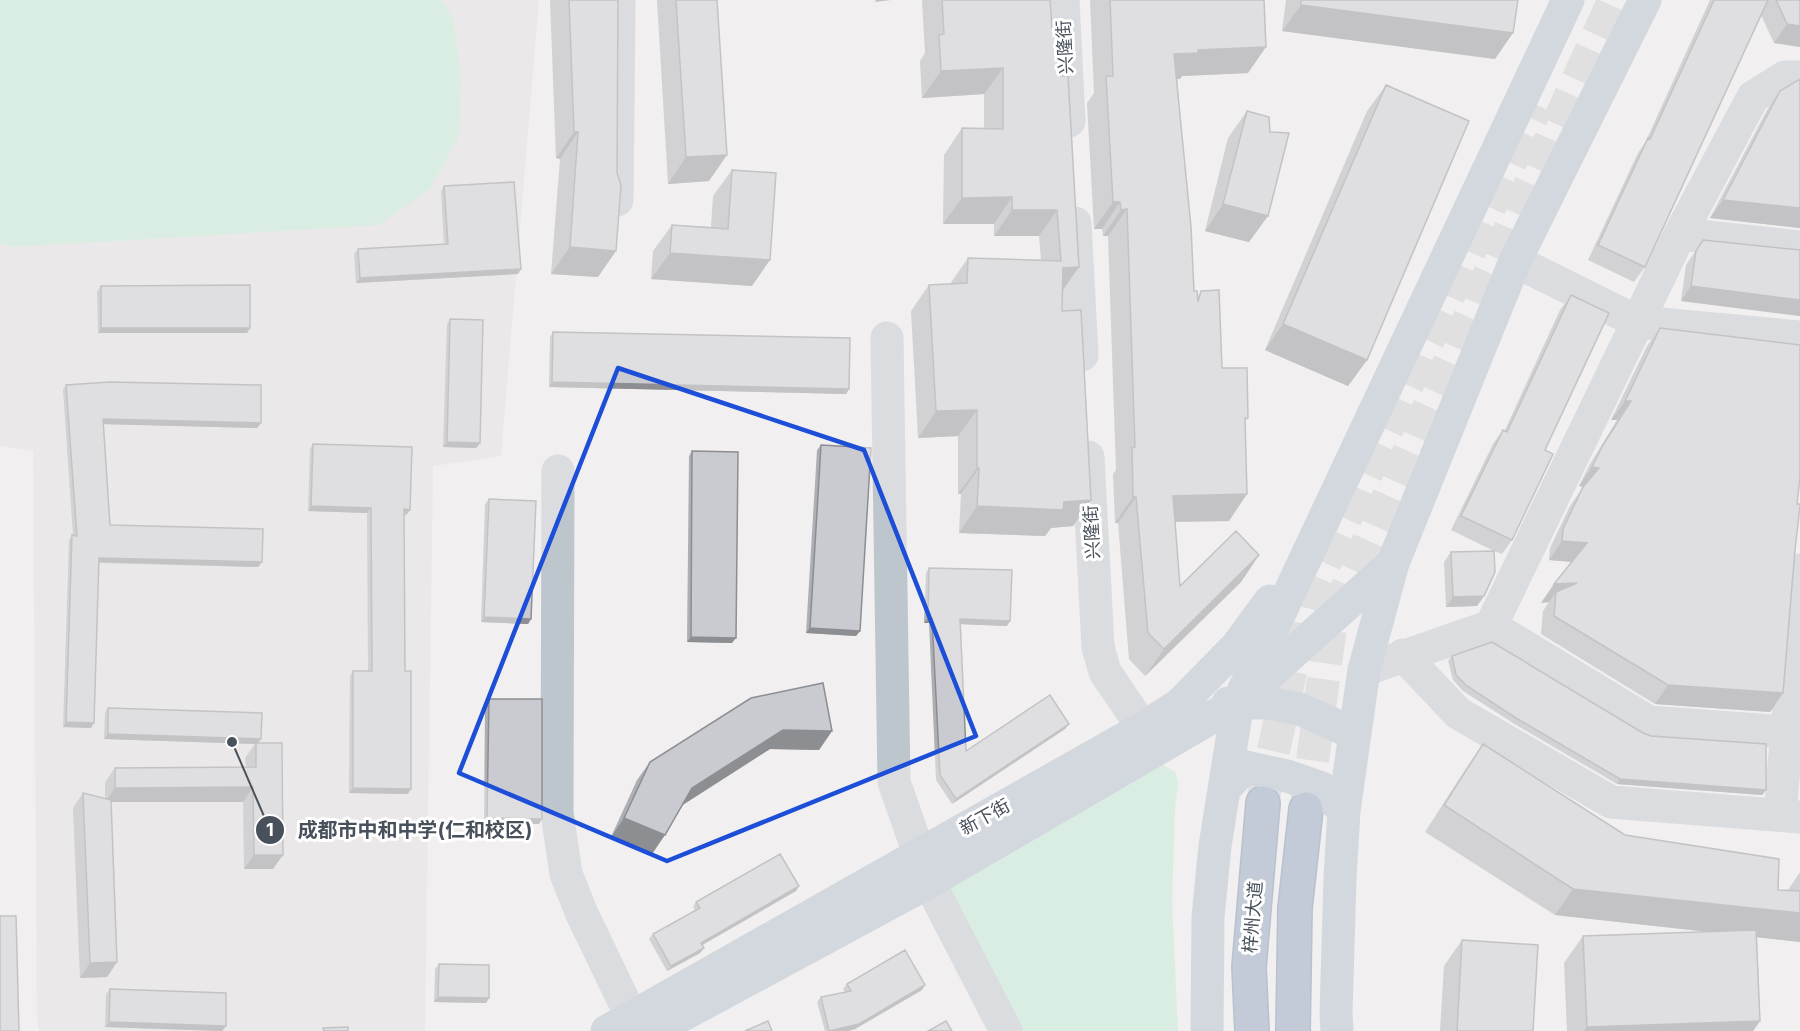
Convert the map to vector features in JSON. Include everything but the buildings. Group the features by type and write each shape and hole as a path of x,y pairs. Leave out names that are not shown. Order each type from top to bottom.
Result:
{"highway":[{"name":"梓州大道","path":"1252,1031 1249,967 1263,803"},
{"path":"1293,1031 1295,908 1306,809"}],"main road":[{"path":"1207,1031 1208,917 1215,846 1238,702 1568,0"},
{"path":"1337,1031 1340,878 1344,811 1364,670 1393,563 1515,261 1644,0"},
{"name":"新下街","path":"924,868 1179,705 1237,646 1313,545"},
{"name":"新下街","path":"632,1027 924,868 1238,702 1393,563"},
{"path":"1179,705 1269,703 1300,709 1355,734"},
{"path":"1225,788 1245,767 1287,776 1322,788 1344,811"}],"street":[{"path":"617,200 619,0"},
{"name":"兴隆街","path":"1063,0 1071,153"},
{"path":"1364,670 1491,626 1680,234 1753,97 1785,77 1800,77"},
{"path":"1073,188 1084,388"},
{"path":"1680,234 1800,247"},
{"path":"1515,261 1638,322 1800,337"},
{"path":"887,338 894,782 924,868 1006,1031"},
{"name":"兴隆街","path":"1086,423 1098,647 1106,672 1143,728"},
{"path":"558,471 557,813 566,874 632,1027"},
{"path":"1418,651 1458,712 1611,802 1790,816 1800,570"},
{"path":"1491,626 1649,722 1793,733"}],"highlighted area":[{"path":"618,368 864,450 976,736 667,861 459,773"}],"shaded area":[{"path":"0,0 539,0 501,456 433,466 425,1031 39,1031 37,1019 33,451 0,446"}],"green space":[{"path":"0,0 441,0 453,19 461,79 459,137 429,190 379,225 13,247 0,243"},
{"path":"1161,764 1175,772 1178,782 1172,904 1178,1031 1020,1031 940,889"}],"tunnel":[{"path":"1306,809 1331,623 1614,0"},
{"path":"1263,799 1305,606 1537,105"}],"place":[{"name":"成都市中和中学(仁和校区)","path":"232,742"}]}
